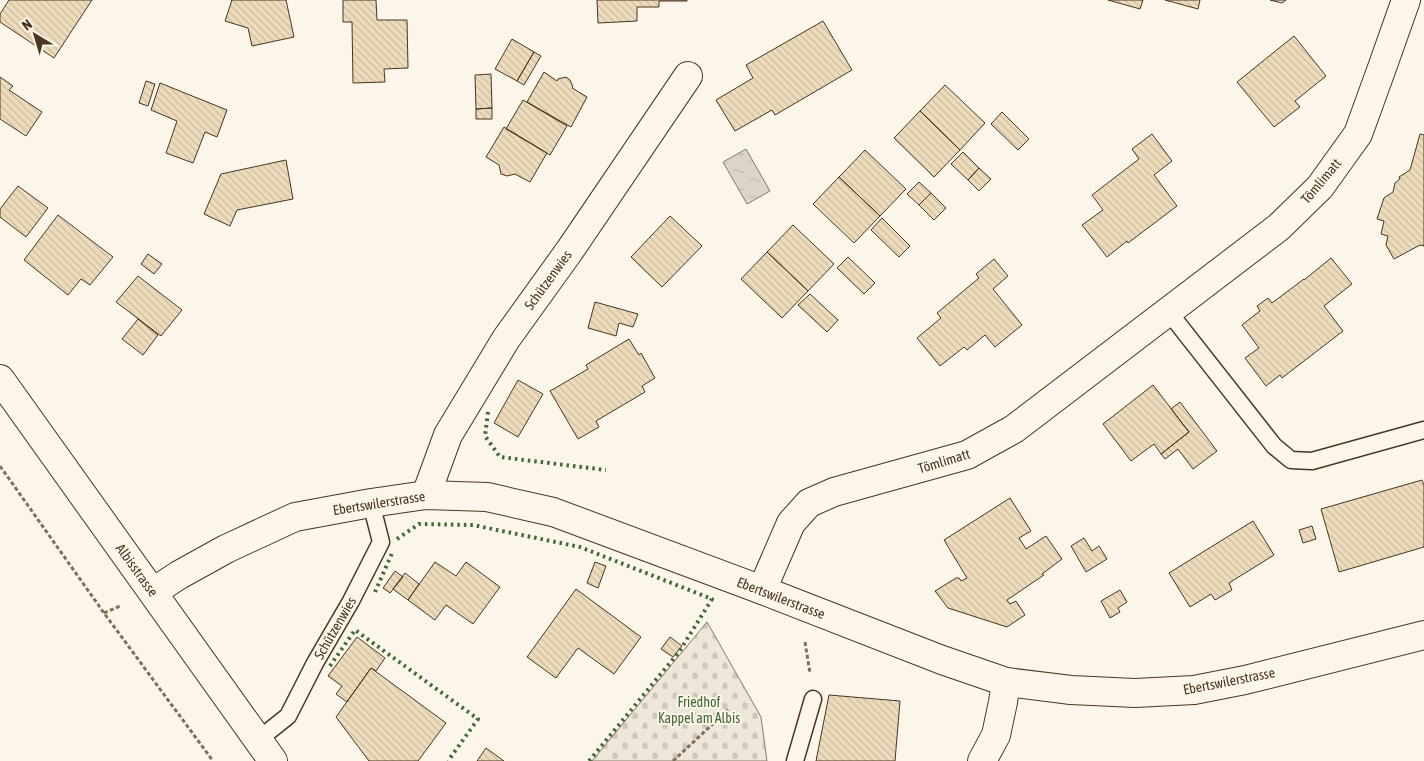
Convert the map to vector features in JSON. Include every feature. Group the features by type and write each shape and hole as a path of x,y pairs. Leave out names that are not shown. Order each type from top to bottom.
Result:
{"street":[{"name":"Tömlimatt","path":"762,590 791,523 809,503 834,492 967,455 1014,429 1279,227 1320,187 1358,134 1406,0"},
{"name":"Schützenwies","path":"426,495 448,434 506,339 570,250 688,76"},
{"name":"Albisstrasse","path":"0,379 266,750"},
{"name":"Ebertswilerstrasse","path":"153,592 226,549 295,517 426,495 487,497 553,512 942,660 1006,682 1072,690 1135,693 1194,690 1245,680 1424,635"},
{"path":"982,761 996,735 1006,682"}],"lane":[{"path":"1168,311 1274,446 1290,460 1312,461 1424,430"},
{"name":"Schützenwies","path":"266,750 288,716 381,542 371,503"},
{"path":"795,761 813,699"}],"path":[{"path":"0,466 104,613 213,761"},
{"path":"805,638 813,699"},
{"path":"672,761 730,708"}],"green space":[{"name":"Friedhof Kappel am Albis","path":"707,622 761,717 767,761 592,761"}],"water":[{"path":"746,149 770,191 747,204 723,162"}],"building":[{"path":"9,0 92,0 54,58 0,22 0,14"},
{"path":"232,0 286,0 294,37 252,46 248,28 225,21"},
{"path":"343,0 376,0 377,20 407,20 408,68 384,69 385,82 353,83 352,22 343,22"},
{"path":"597,0 687,1 659,1 659,7 637,7 637,21 598,23"},
{"path":"1108,0 1143,0 1140,9"},
{"path":"1165,0 1200,0 1198,9"},
{"path":"1270,0 1286,0 1282,3"},
{"path":"823,21 852,70 775,115 772,110 735,131 716,100 753,78 746,65"},
{"path":"1294,36 1326,76 1295,101 1300,107 1274,127 1237,82"},
{"path":"512,39 534,52 517,81 495,69"},
{"path":"534,52 541,56 524,85 517,81"},
{"path":"544,72 557,81 566,77 570,80 572,88 587,97 571,127 527,102"},
{"path":"491,74 492,108 476,109 475,75"},
{"path":"0,77 13,86 9,90 42,112 26,136 0,119"},
{"path":"146,81 155,84 148,106 139,103"},
{"path":"160,83 227,110 217,137 205,132 193,163 166,153 177,121 151,110"},
{"path":"945,85 985,123 960,150 920,111"},
{"path":"523,100 567,126 550,155 506,129"},
{"path":"492,108 492,119 476,119 476,109"},
{"path":"920,111 960,150 934,177 894,138"},
{"path":"1002,112 1029,139 1018,150 991,124"},
{"path":"504,127 547,153 530,182 515,174 507,176 501,174 499,165 486,157"},
{"path":"1152,134 1172,161 1154,175 1177,206 1107,257 1082,225 1103,210 1092,195 1139,159 1132,149"},
{"path":"1420,134 1424,135 1424,246 1420,245 1394,259 1386,245 1388,236 1381,234 1384,221 1377,219 1384,198 1393,192 1395,183 1400,179 1399,177 1410,170"},
{"path":"865,150 906,189 880,216 839,177"},
{"path":"963,152 979,168 968,180 951,164"},
{"path":"286,160 293,199 237,210 230,226 204,214 221,174"},
{"path":"979,168 991,179 979,191 968,180"},
{"path":"839,177 880,216 854,243 813,204"},
{"path":"919,182 931,193 919,205 907,194"},
{"path":"18,186 48,208 26,237 0,217 0,209"},
{"path":"931,193 946,208 934,220 919,205"},
{"path":"58,215 113,257 90,285 81,279 68,295 24,260"},
{"path":"670,216 702,246 662,287 631,257"},
{"path":"882,218 910,246 899,257 871,230"},
{"path":"793,225 834,264 808,291 767,252"},
{"path":"767,252 808,291 782,318 741,279"},
{"path":"148,254 162,264 154,274 141,264"},
{"path":"848,257 875,283 864,294 837,268"},
{"path":"1331,258 1352,284 1324,306 1343,331 1282,378 1280,375 1266,386 1245,358 1259,348 1242,325 1260,311 1257,306 1268,298 1272,303"},
{"path":"994,259 1008,276 993,289 1022,325 995,347 985,335 967,350 964,347 940,366 917,338 941,318 937,313 979,278 976,274"},
{"path":"138,276 182,310 161,336 116,302"},
{"path":"810,294 838,320 827,332 798,305"},
{"path":"595,302 638,314 633,327 619,323 616,336 588,328"},
{"path":"138,319 158,335 143,355 122,339"},
{"path":"629,339 639,355 641,353 655,378 642,386 645,392 596,421 599,427 578,439 550,391 588,369 586,365"},
{"path":"518,380 543,394 518,437 494,423"},
{"path":"1153,385 1189,432 1161,454 1154,444 1131,461 1103,424"},
{"path":"1180,402 1217,451 1193,469 1178,449 1165,459 1161,454 1189,432 1171,409"},
{"path":"1422,480 1424,485 1424,547 1339,572 1321,509"},
{"path":"1010,498 1031,531 1019,538 1026,549 1046,536 1062,559 1042,574 1044,575 1007,600 1010,604 1016,601 1025,615 1007,627 948,608 935,591 956,578 959,578 961,581 967,578 944,540"},
{"path":"1253,521 1274,555 1229,583 1232,590 1215,600 1211,594 1190,607 1169,573"},
{"path":"1312,526 1316,539 1303,543 1299,530"},
{"path":"1084,538 1092,551 1099,546 1107,559 1086,572 1071,546"},
{"path":"435,562 456,576 466,562 500,587 473,624 446,605 435,620 408,600"},
{"path":"595,562 606,566 598,588 587,583"},
{"path":"395,571 403,577 390,593 383,588"},
{"path":"405,573 419,584 408,600 393,589"},
{"path":"576,589 641,637 614,674 578,648 556,678 527,657"},
{"path":"1120,590 1127,602 1118,608 1120,612 1110,618 1101,601"},
{"path":"357,637 385,658 376,671 371,668 347,702 336,694 342,686 328,676"},
{"path":"670,637 682,646 673,657 661,649"},
{"path":"371,668 446,723 418,761 369,761 336,717"},
{"path":"829,695 900,701 895,761 816,761"},
{"path":"486,748 504,761 477,761"}],"hedge":[{"path":"488,412 485,436 500,457 606,470"},
{"path":"397,539 419,524 473,525 580,547 712,599 679,652 589,761"},
{"path":"375,592 393,551"},
{"path":"330,666 355,630 478,719 448,761"}]}
